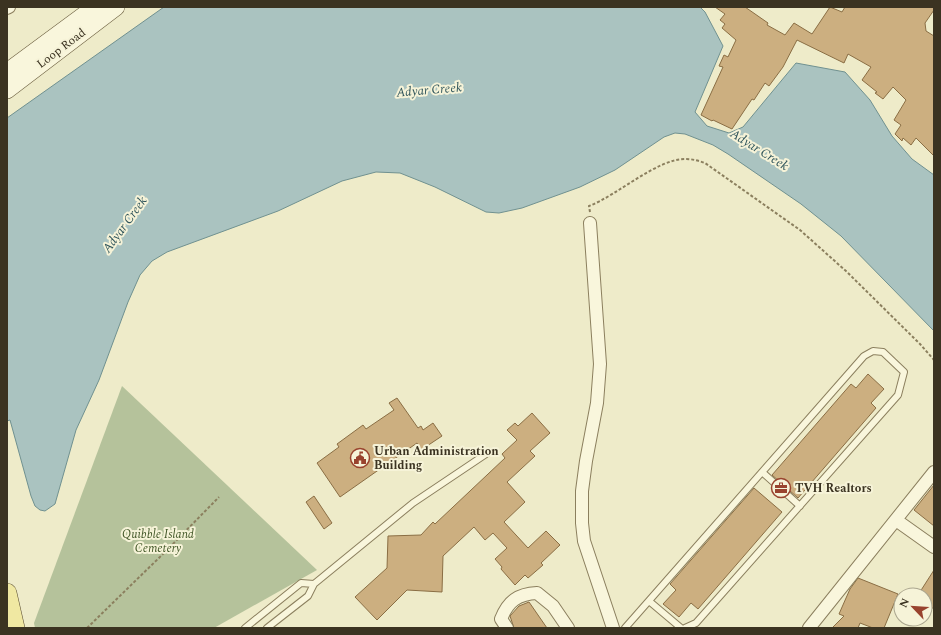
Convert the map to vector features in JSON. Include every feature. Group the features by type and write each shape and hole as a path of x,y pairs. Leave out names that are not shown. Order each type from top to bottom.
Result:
{"main road":[{"path":"7,593 15,628"}],"street":[{"name":"Loop Road","path":"7,72 95,7"},
{"name":"Loop Road","path":"7,90 116,7"},
{"path":"590,223 600,364 597,403 582,491 582,523 584,541 613,628"},
{"path":"809,628 934,472"},
{"path":"896,520 934,547"},
{"path":"507,628 502,619 506,606 524,594 537,593 554,606 568,628"}],"lane":[{"path":"625,628 864,356 873,351 883,352 904,372 898,394 696,623 686,628"},
{"path":"267,628 308,596 314,584 413,503 489,452"},
{"path":"762,472 800,506"},
{"path":"245,628 301,584 314,584"},
{"path":"649,601 681,628"}],"path":[{"path":"590,206 610,197 654,169 676,160 686,159 705,163 800,230 846,272 920,344 934,360"},
{"path":"87,628 219,497"}],"green space":[{"name":"Quibble Island Cemetery","path":"122,386 317,570 214,628 35,628 34,623"}],"water":[{"name":"Adyar Creek","path":"164,7 700,7 705,12 723,46 695,112 707,126 729,133 743,127 796,63 845,72 870,100 892,136 912,159 934,175 934,331 841,236 801,204 728,154 713,145 685,134 675,133 664,137 615,170 580,187 522,208 499,213 486,212 435,187 400,173 376,172 342,181 278,211 167,252 152,261 140,275 128,302 99,380 76,430 55,504 45,511 40,510 35,506 31,496 10,420 7,421 7,118"}],"building":[{"path":"715,7 745,7 768,23 767,25 785,35 794,23 812,34 830,7 842,12 845,7 934,7 934,10 925,23 926,31 934,36 934,156 916,138 911,145 903,138 902,141 895,134 901,125 894,120 906,100 893,87 883,99 875,93 877,92 862,80 871,67 848,54 844,63 797,40 783,67 769,86 765,83 754,100 752,99 732,129 701,115 723,67 719,66 724,55 728,57 736,40 722,28 725,24 720,20 725,14"},
{"path":"868,374 884,389 871,403 876,408 798,498 772,475 851,384 856,388"},
{"name":"Urban Administration Building","path":"397,398 418,428 421,426 423,430 433,423 442,436 421,450 417,443 340,497 317,463 339,447 337,444 363,425 366,429 394,410 389,403"},
{"path":"532,413 550,433 530,451 535,456 507,482 525,502 504,522 528,548 546,531 560,545 541,563 543,565 528,578 525,575 515,585 501,569 502,567 495,559 507,548 493,533 485,540 474,527 443,556 442,592 407,590 377,620 355,597 387,568 388,536 421,535 433,522 435,524 505,458 502,454 517,440 507,430 515,423 518,426"},
{"path":"934,485 934,526 914,510"},
{"path":"754,488 782,512 698,609 691,603 679,617 663,604 676,590 670,584"},
{"path":"314,496 332,523 324,529 306,502"},
{"path":"934,570 934,609 933,587 923,587"},
{"path":"858,578 893,592 893,606 884,628 873,628 860,623 858,628 832,628 844,616 839,614 850,589"},
{"path":"529,602 547,628 514,628 510,616 519,606"}],"place":[{"name":"Urban Administration Building","path":"360,458"},
{"name":"TVH Realtors","path":"781,488"}]}
